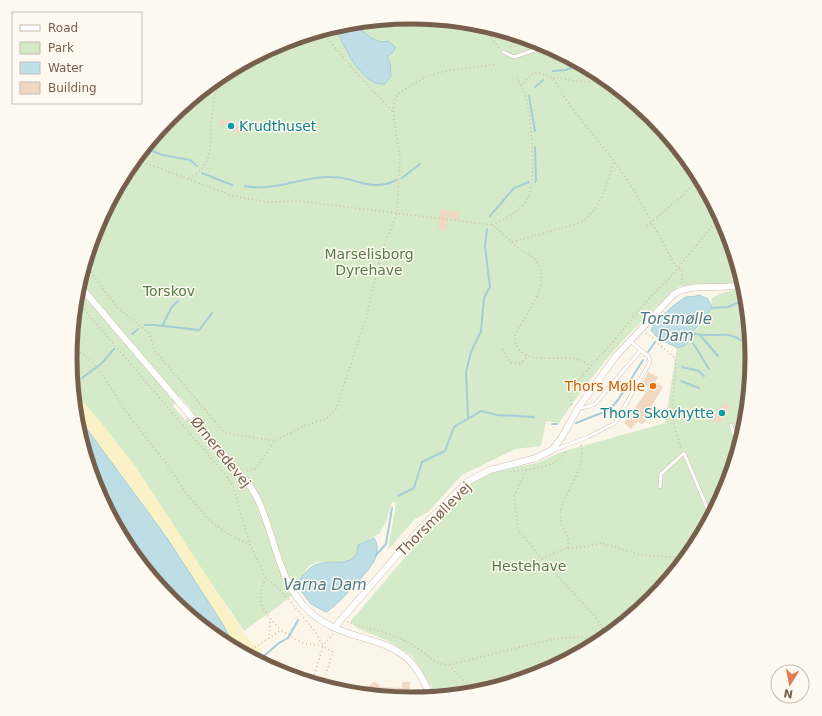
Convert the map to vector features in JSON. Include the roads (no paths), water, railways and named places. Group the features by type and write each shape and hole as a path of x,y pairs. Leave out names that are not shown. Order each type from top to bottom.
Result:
{"street":[{"name":"Thorsmøllevej","path":"336,628 339,622 420,529 467,482 490,470 536,458 552,450 562,437 578,408 616,356 674,294 682,289 703,287 720,289 737,285"},
{"name":"Ørneredevej","path":"84,290 240,472 259,501 288,580 296,594 310,612 336,628 393,647 408,658 417,669 427,691"}],"lane":[{"path":"503,52 511,57 521,56 539,49"},
{"path":"552,450 580,440 615,423 633,389 650,362 649,357 630,340"},
{"path":"578,408 595,404 641,350"},
{"path":"731,425 735,439"},
{"path":"660,487 661,474 684,453 708,511"}],"water":[{"path":"360,28 374,39 383,42 388,41 395,47 394,51 387,57 390,63 391,76 385,84 376,83 368,79 354,63 338,32"},
{"name":"Torsmølle Dam","path":"699,295 708,299 712,308 692,333 686,345 677,348 657,337 651,330 661,317 677,303 686,297"},
{"path":"83,424 167,538 231,640 208,623 175,594 133,544 111,506 102,486 88,444"},
{"name":"Varna Dam","path":"374,538 377,554 373,563 337,604 326,612 311,604 298,587 302,576 313,566 320,563 339,562 351,559 356,555 358,545"}],"waterway":[{"path":"553,71 566,70 574,67"},
{"path":"535,87 543,80"},
{"path":"529,96 535,131"},
{"path":"535,147 535,182"},
{"path":"150,150 163,155 190,160 197,166"},
{"path":"402,178 420,164"},
{"path":"202,173 232,185"},
{"path":"245,186 277,186 320,177 349,179 371,185 387,184 397,180"},
{"path":"490,216 514,188 529,182"},
{"path":"468,418 466,372 471,352 481,331 484,298 490,287 485,246 487,229"},
{"path":"162,326 172,307 178,301"},
{"path":"712,308 728,307 740,302"},
{"path":"145,325 199,330 212,313"},
{"path":"132,334 138,329"},
{"path":"692,333 701,335 731,336 744,342"},
{"path":"700,335 718,356"},
{"path":"648,352 655,342"},
{"path":"693,343 709,369"},
{"path":"82,378 102,363 114,349"},
{"path":"576,423 609,410 618,400 643,360"},
{"path":"682,367 699,371 704,376"},
{"path":"681,381 699,388"},
{"path":"398,496 414,488 422,462 445,451 454,427 481,411 497,415 534,417"},
{"path":"552,424 557,424"},
{"path":"376,555 386,544 392,508"},
{"path":"262,657 279,643 288,638 298,620"}],"place":[{"name":"Krudthuset","path":"231,126"},
{"name":"Thors Mølle","path":"653,386"},
{"name":"Thors Skovhytte","path":"722,413"}],"park label":[{"name":"Marselisborg Dyrehave","path":"369,262"},
{"name":"Torskov","path":"169,291"},
{"name":"Hestehave","path":"529,566"}]}
